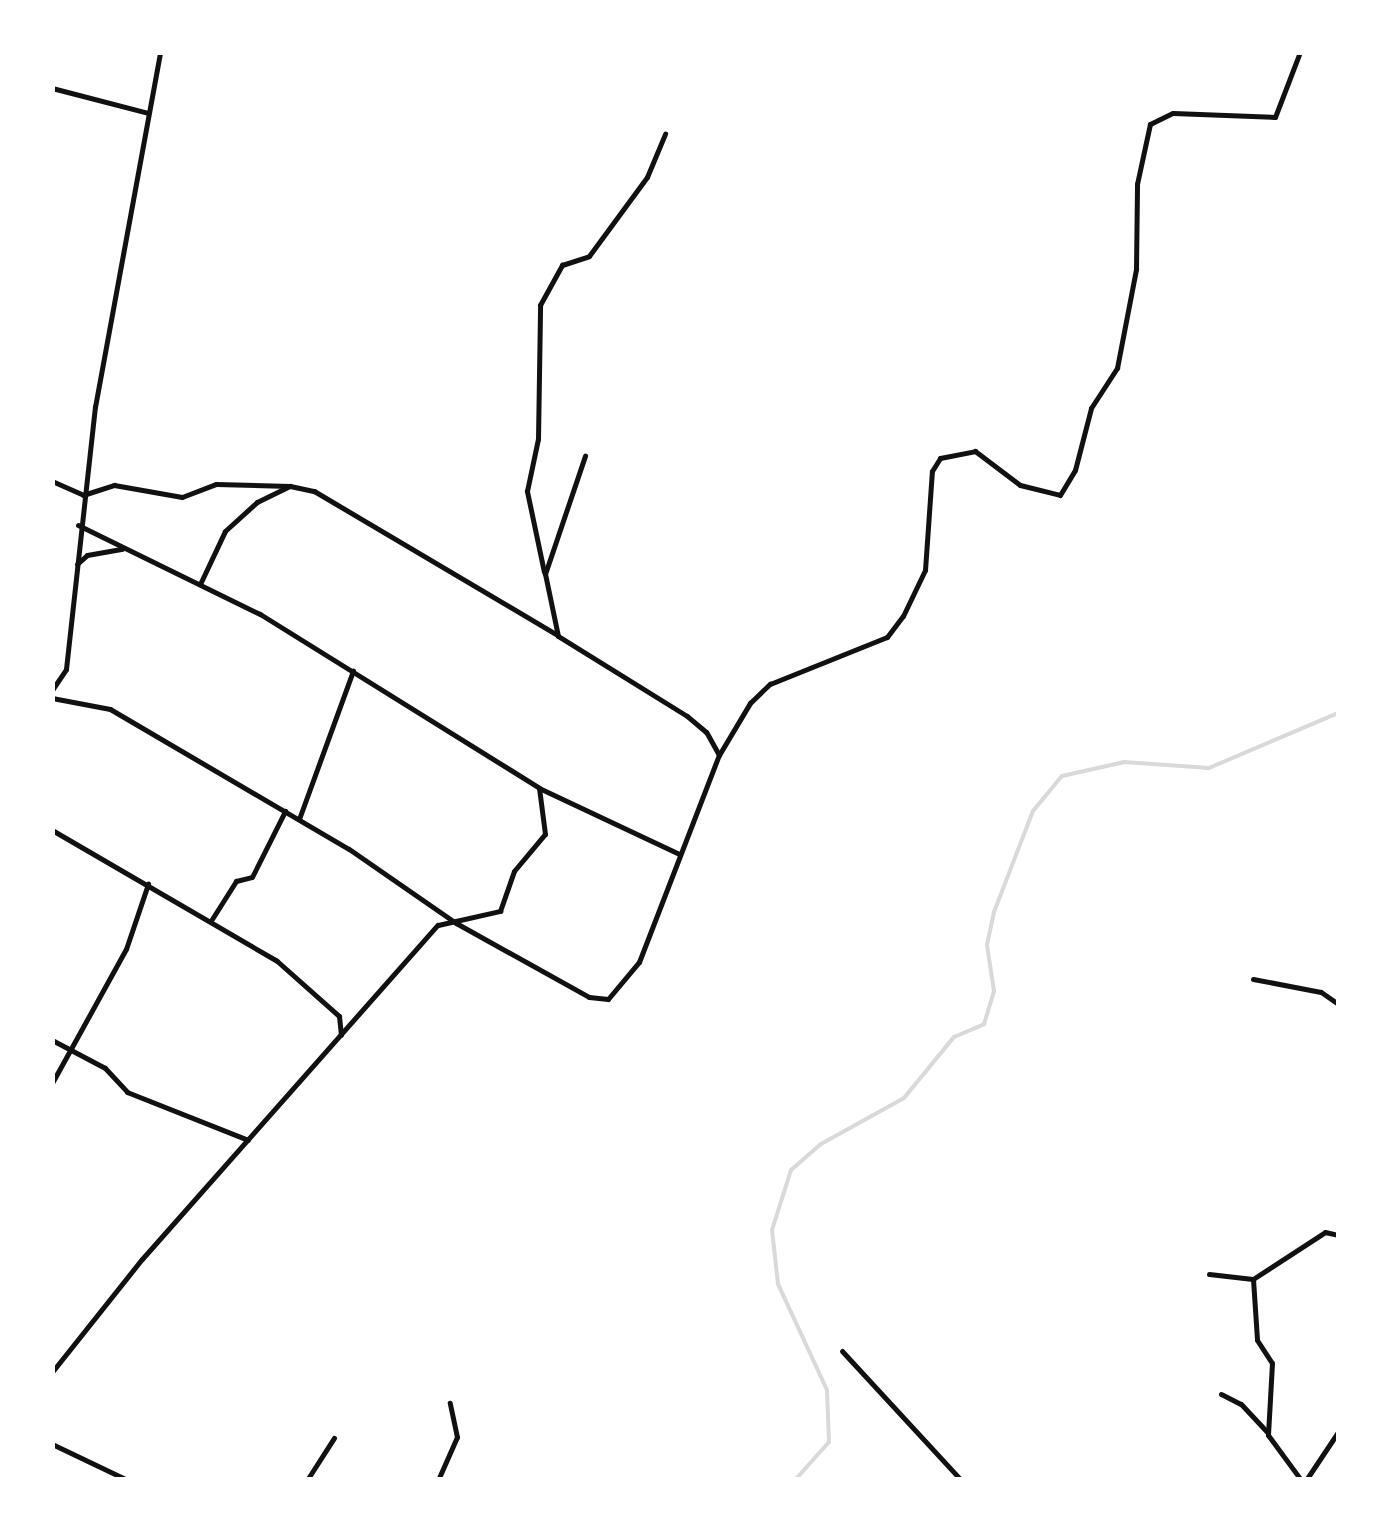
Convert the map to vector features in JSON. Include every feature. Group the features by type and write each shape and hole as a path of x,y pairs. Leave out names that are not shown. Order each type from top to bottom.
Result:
{"street":[{"path":"160,52 82,495 66,669 52,694 110,709 299,819 456,924 589,997 608,999 638,962 719,755 750,703 770,684 888,637 896,626 925,570 932,471 940,458 975,451 1020,485 1060,494 1075,470 1091,408 1116,368 1136,270 1137,184 1150,124 1174,113 1275,117 1300,52"},
{"path":"52,88 148,113"},
{"path":"558,636 528,491 538,439 540,305 562,265 589,256 647,177 665,134"},
{"path":"545,574 585,456"},
{"path":"52,481 82,495 114,485 182,497 216,484 290,486 314,492 687,716 706,732 719,755"},
{"path":"201,582 225,531 258,502 290,486"},
{"path":"78,526 201,582 353,671 539,788 680,854"},
{"path":"77,565 87,554 124,548"},
{"path":"299,819 353,671"},
{"path":"52,1372 248,1140 438,925 500,911 514,871 544,834 539,788"},
{"path":"212,919 236,882 252,877 285,811"},
{"path":"52,830 212,919 276,961 339,1016 341,1037"},
{"path":"52,1083 126,949 148,883"},
{"path":"1253,979 1321,992 1338,1004"},
{"path":"52,1040 105,1068 128,1092 248,1140"},
{"path":"1209,1274 1253,1278 1325,1232 1338,1235"},
{"path":"1253,1278 1256,1340 1272,1363 1268,1435"},
{"path":"842,1351 961,1480"},
{"path":"52,1356 59,1362"},
{"path":"1221,1394 1241,1404 1304,1480 1338,1432"},
{"path":"438,1480 457,1437 450,1402"},
{"path":"307,1480 334,1438"},
{"path":"52,1444 127,1480"}],"waterway":[{"path":"795,1480 829,1442 827,1390 778,1284 772,1230 791,1170 821,1144 904,1098 954,1037 984,1024 994,991 987,945 994,912 1033,811 1062,776 1124,762 1209,768 1338,713"}]}
